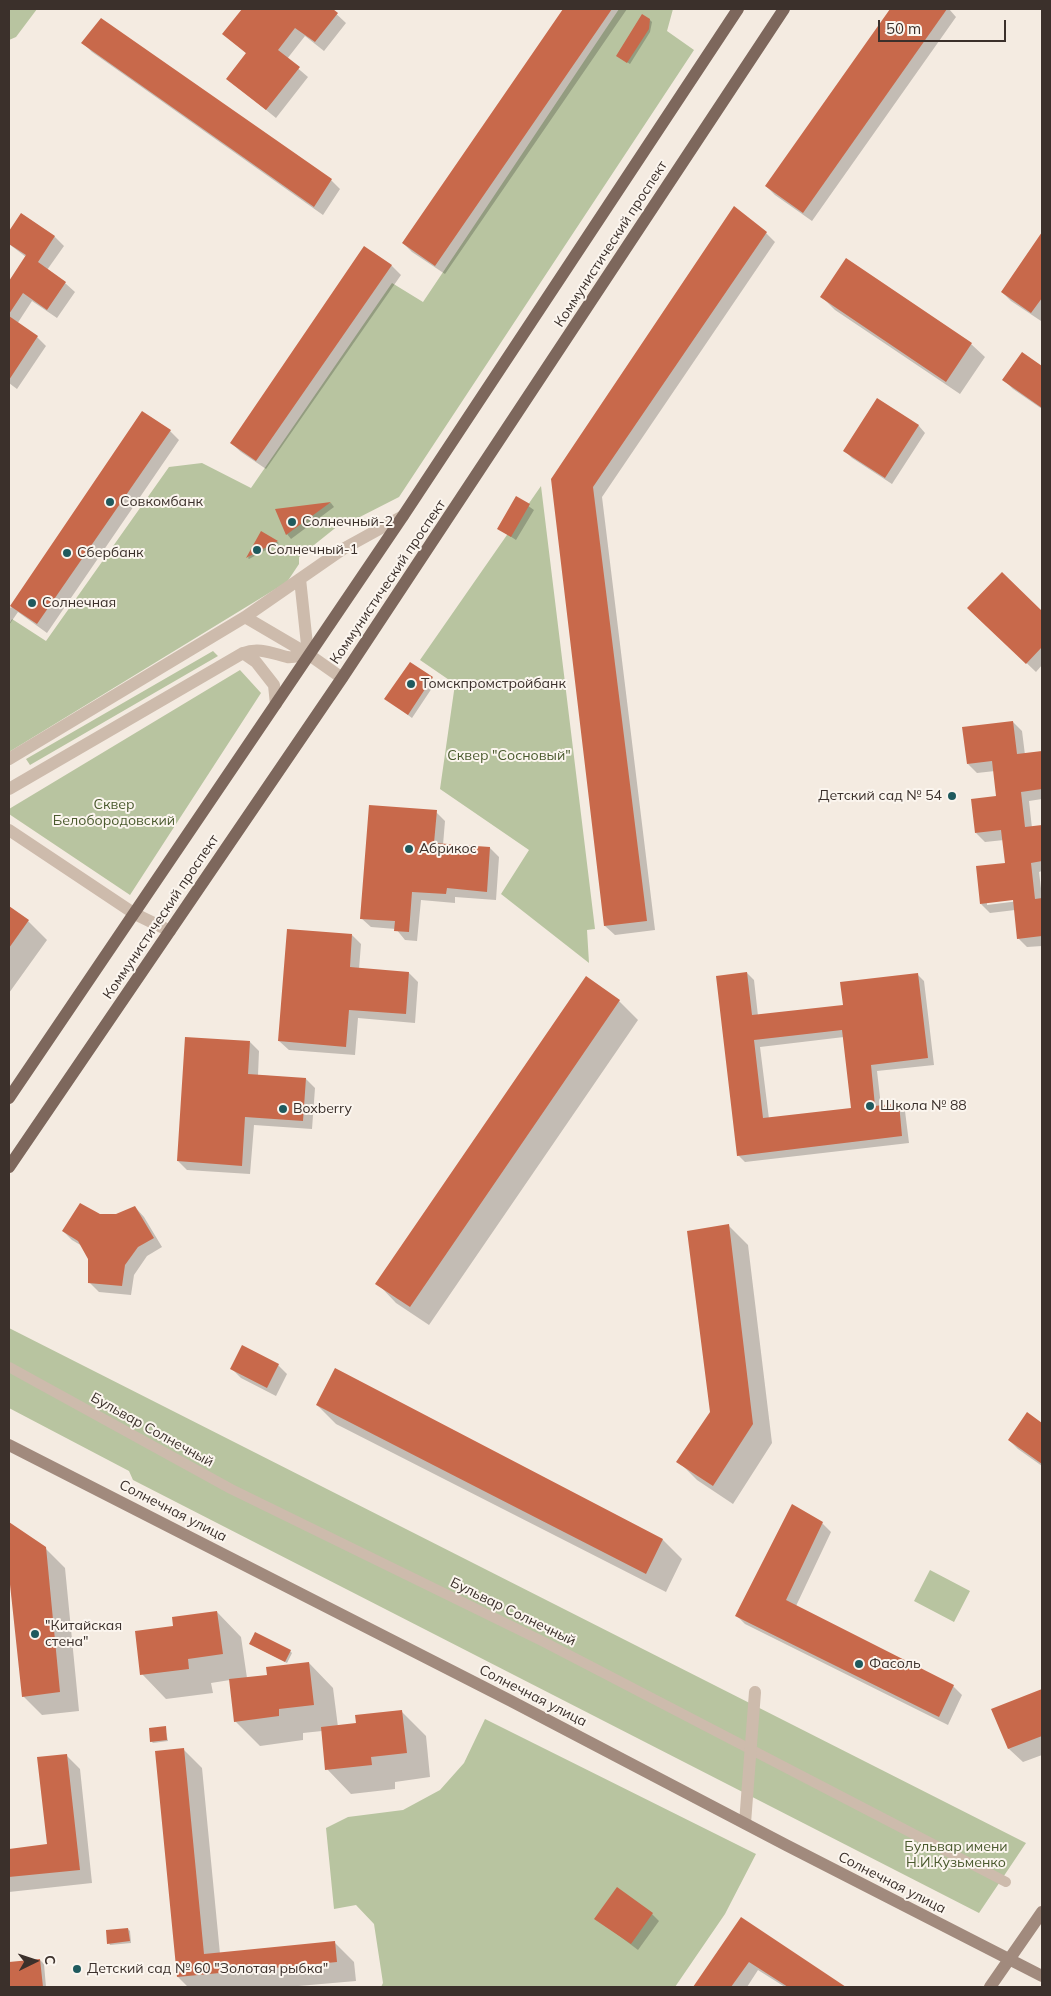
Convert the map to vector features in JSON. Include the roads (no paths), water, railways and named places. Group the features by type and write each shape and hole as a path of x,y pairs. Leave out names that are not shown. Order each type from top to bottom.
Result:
{"main road":[{"name":"Коммунистический проспект","path":"9,1098 403,516 738,9"},
{"name":"Коммунистический проспект","path":"9,1167 342,678 784,9"},
{"name":"Солнечная улица","path":"9,1445 511,1701 915,1912 1042,1976"},
{"path":"990,1987 1042,1912"}],"street":[{"path":"9,759 245,617 343,549 403,516"},
{"path":"300,579 308,654"},
{"path":"245,617 308,654 342,678"},
{"path":"9,789 242,653 253,650 276,653 289,658 308,654"},
{"path":"242,653 256,662 274,685 276,704"},
{"path":"9,830 135,914 170,931"},
{"name":"Бульвар Солнечный","path":"9,1367 231,1489 544,1642 1006,1882"},
{"path":"745,1823 755,1692"}],"place":[{"name":"Совкомбанк","path":"110,502"},
{"name":"Солнечный-2","path":"292,522"},
{"name":"Солнечный-1","path":"257,550"},
{"name":"Сбербанк","path":"67,553"},
{"name":"Солнечная","path":"32,603"},
{"name":"Томскпромстройбанк","path":"411,684"},
{"name":"Детский сад № 54","path":"952,796"},
{"name":"Абрикос","path":"409,849"},
{"name":"Школа № 88","path":"870,1106"},
{"name":"Boxberry","path":"283,1109"},
{"name":"\"Китайская стена\"","path":"35,1634"},
{"name":"Фасоль","path":"859,1664"},
{"name":"Детский сад № 60 \"Золотая рыбка\"","path":"77,1969"}],"park label":[{"name":"Сквер \"Сосновый\"","path":"509,756"},
{"name":"Сквер Белобородовский","path":"114,814"},
{"name":"Бульвар имени Н.И.Кузьменко","path":"956,1855"}]}
